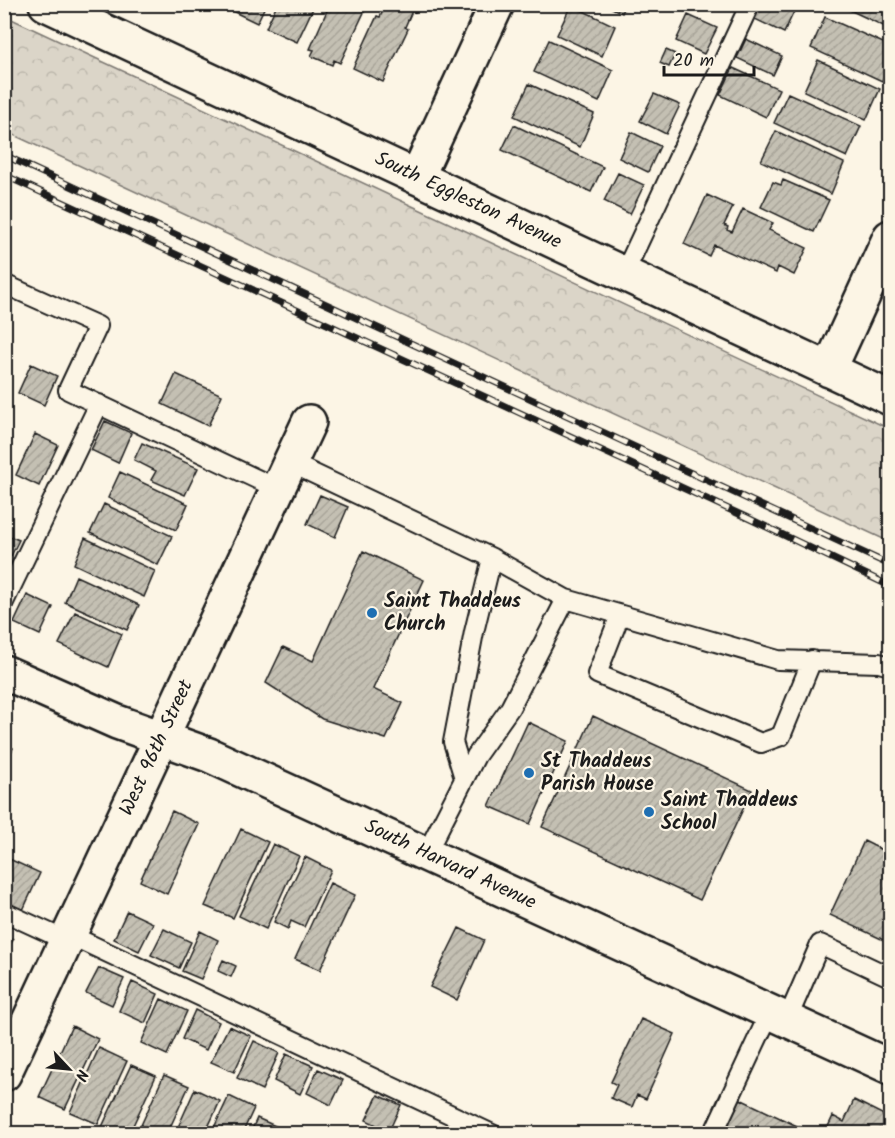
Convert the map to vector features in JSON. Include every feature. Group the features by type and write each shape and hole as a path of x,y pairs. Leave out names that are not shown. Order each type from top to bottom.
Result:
{"street":[{"name":"South Eggleston Avenue","path":"46,4 891,398"},
{"path":"417,177 497,4"},
{"path":"829,369 891,237"},
{"name":"West 96th Street","path":"4,1074 309,422"},
{"name":"South Harvard Avenue","path":"4,672 117,722 209,754 891,1067"}],"lane":[{"path":"624,274 750,4"},
{"path":"4,284 98,326 68,390 99,404 492,558 566,599 778,660 879,663 891,666"},
{"path":"4,602 99,404"},
{"path":"464,778 453,742 474,632 492,558"},
{"path":"426,854 476,756 510,708 566,599"},
{"path":"620,615 597,674 761,743 781,736 812,660"},
{"path":"4,912 68,938 492,1134"},
{"path":"713,1134 820,944 891,977"}],"green space":[{"path":"5,16 890,429 890,542 5,131"}],"building":[{"path":"225,4 266,4 257,23 224,7"},
{"path":"277,4 315,4 297,42 266,28"},
{"path":"330,4 368,4 340,63 334,60 332,65 311,56 314,50 310,49"},
{"path":"386,4 419,4 415,12 412,11 405,27 408,29 383,82 353,68 377,16 380,17"},
{"path":"604,4 626,4 622,13"},
{"path":"762,4 797,5 784,33 755,19"},
{"path":"837,4 890,4 890,29"},
{"path":"571,5 615,26 602,56 557,35"},
{"path":"688,15 717,28 704,54 676,41"},
{"path":"825,17 890,46 890,62 882,81 811,48"},
{"path":"746,39 782,56 773,75 737,58"},
{"path":"549,40 613,70 599,102 534,72"},
{"path":"666,50 675,54 669,67 660,63"},
{"path":"818,60 880,89 866,120 804,91"},
{"path":"733,68 779,89 766,117 720,95"},
{"path":"529,84 594,114 580,147 514,116"},
{"path":"788,93 861,126 847,157 774,123"},
{"path":"654,94 680,105 666,134 640,121"},
{"path":"514,125 603,167 591,192 502,150"},
{"path":"776,131 844,163 831,194 761,161"},
{"path":"631,132 660,146 648,172 619,158"},
{"path":"618,173 644,185 630,214 604,201"},
{"path":"783,180 829,200 814,232 761,207 773,182 781,185"},
{"path":"707,195 733,207 724,225 728,227 727,230 732,232 743,209 773,223 769,230 807,248 794,275 778,267 776,273 714,245 709,256 684,244"},
{"path":"31,364 57,376 44,405 18,393"},
{"path":"176,374 222,395 208,426 162,404"},
{"path":"105,421 131,433 118,463 91,450"},
{"path":"35,434 58,445 39,486 16,475"},
{"path":"142,443 198,468 185,495 151,480 156,471 134,460"},
{"path":"120,472 188,504 176,530 108,498"},
{"path":"320,495 348,507 335,537 307,524"},
{"path":"104,504 172,536 158,565 90,533"},
{"path":"4,534 19,540 4,570"},
{"path":"85,538 155,571 144,597 74,564"},
{"name":"Saint Thaddeus Church","path":"363,551 424,580 373,689 403,703 386,739 322,719 266,683 283,647 313,661"},
{"path":"76,576 139,605 127,630 65,602"},
{"path":"27,595 53,607 40,635 14,623"},
{"path":"75,612 122,634 108,667 59,644"},
{"path":"593,716 752,790 700,900 542,827"},
{"name":"St Thaddeus Parish House","path":"528,722 568,741 530,824 489,806"},
{"path":"4,744 13,748 4,767"},
{"path":"172,811 199,824 167,894 140,881"},
{"path":"241,829 268,842 233,918 205,906"},
{"path":"864,841 890,854 890,943 830,915"},
{"path":"273,844 299,856 266,929 239,916"},
{"path":"305,857 331,870 304,927 291,921 288,929 274,922"},
{"path":"7,858 40,873 23,910 4,902 4,863"},
{"path":"330,883 355,895 320,970 295,959"},
{"path":"127,911 153,923 139,951 114,939"},
{"path":"459,928 484,940 457,1000 430,987"},
{"path":"164,929 191,942 179,968 151,955"},
{"path":"200,931 218,940 201,979 182,971"},
{"path":"4,935 13,939 4,958"},
{"path":"223,960 236,966 231,977 218,971"},
{"path":"99,968 124,979 112,1005 86,993"},
{"path":"132,982 158,994 145,1023 119,1011"},
{"path":"161,999 187,1011 167,1055 141,1043"},
{"path":"195,1010 219,1022 206,1050 182,1039"},
{"path":"641,1019 675,1034 646,1099 637,1095 632,1107 611,1098 617,1085 611,1082"},
{"path":"72,1026 98,1039 65,1109 39,1097"},
{"path":"229,1026 251,1036 234,1072 211,1062"},
{"path":"254,1041 279,1053 262,1090 237,1078"},
{"path":"99,1048 127,1061 98,1124 70,1112"},
{"path":"286,1054 313,1066 300,1094 274,1081"},
{"path":"131,1065 156,1076 129,1134 115,1134 102,1127"},
{"path":"318,1069 343,1080 331,1105 307,1093"},
{"path":"164,1075 189,1086 167,1134 137,1134"},
{"path":"195,1089 220,1101 205,1134 175,1134"},
{"path":"378,1095 401,1105 389,1131 366,1120"},
{"path":"229,1096 254,1108 242,1134 211,1134"},
{"path":"738,1098 814,1134 722,1134"},
{"path":"854,1100 882,1114 887,1125 883,1134 832,1134 826,1131 833,1116 844,1122"},
{"path":"257,1118 282,1129 280,1134 250,1134"}],"railway":[{"path":"4,155 890,565"},
{"path":"4,175 750,519 890,586"}],"place":[{"name":"Saint Thaddeus Church","path":"372,613"},
{"name":"St Thaddeus Parish House","path":"529,773"},
{"name":"Saint Thaddeus School","path":"649,812"}]}
